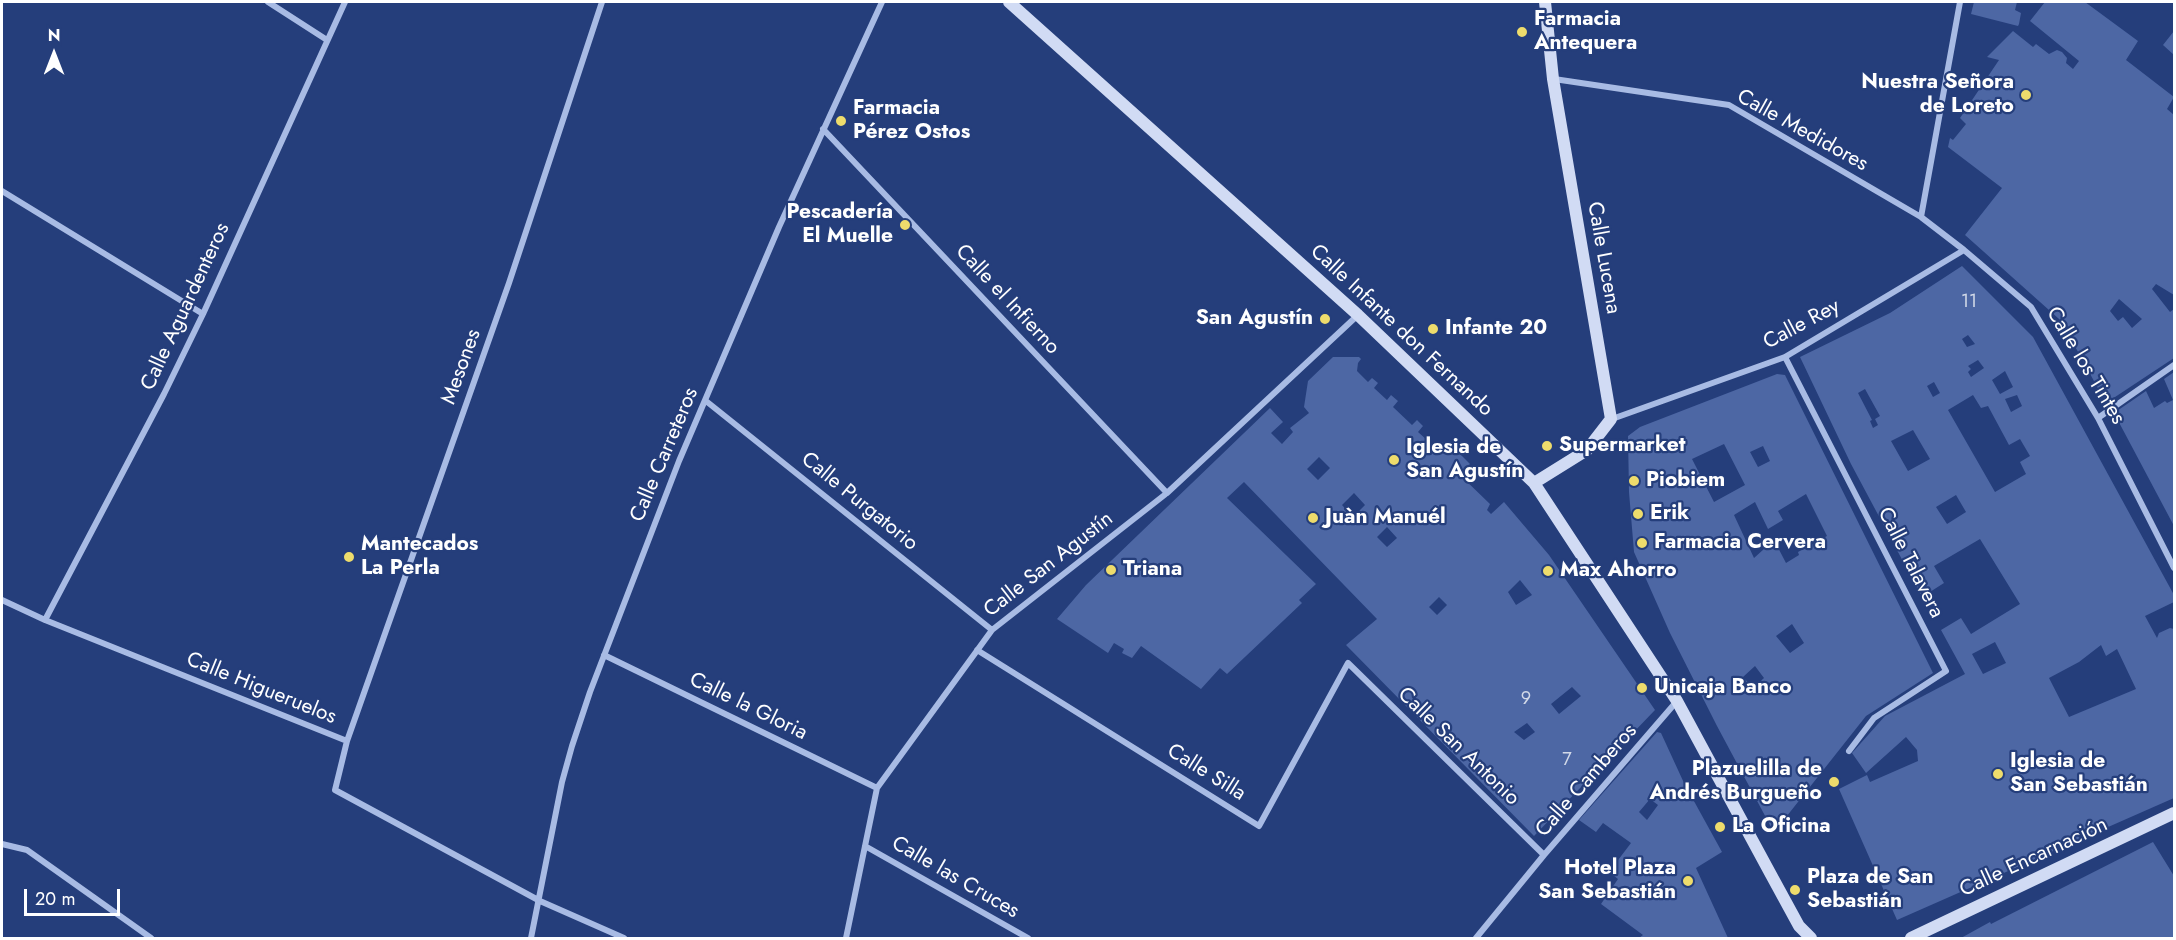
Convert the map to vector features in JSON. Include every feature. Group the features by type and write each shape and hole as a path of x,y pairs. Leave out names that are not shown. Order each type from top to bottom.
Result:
{"street":[{"path":"268,2 327,40"},
{"name":"Calle Aguardenteros","path":"45,620 164,394 203,314 345,2"},
{"name":"Mesones","path":"347,741 509,283 602,2"},
{"name":"Calle Carreteros","path":"531,939 572,746 604,655 679,461 822,129 882,2"},
{"name":"Calle Infante don Fernando","path":"1009,2 1358,315 1534,483 1677,701 1799,926 1811,939"},
{"name":"Calle Lucena","path":"1545,2 1553,79 1611,419"},
{"path":"1921,217 1960,2"},
{"name":"Calle Medidores","path":"1553,79 1729,105 1921,217"},
{"name":"Calle el Infierno","path":"822,129 1167,494"},
{"path":"2,191 203,314"},
{"name":"Calle los Tintes","path":"1921,217 2031,307 2098,418 2175,568"},
{"name":"Calle Rey","path":"1611,419 1785,357 1964,250"},
{"name":"Calle San Agustín","path":"846,939 877,788 992,630 1167,494 1358,315"},
{"name":"Calle Talavera","path":"1785,357 1946,671 1874,718 1849,751"},
{"path":"2098,418 2175,366"},
{"name":"Calle Purgatorio","path":"706,401 992,630"},
{"path":"1534,483 1587,450 1611,419"},
{"name":"Calle Higueruelos","path":"2,600 45,620 347,741 335,790 540,901"},
{"name":"Calle Silla","path":"978,650 1259,826 1348,663"},
{"name":"Calle la Gloria","path":"604,655 877,788"},
{"name":"Calle San Antonio","path":"1348,663 1544,855"},
{"name":"Calle Camberos","path":"1476,939 1544,855 1677,701"},
{"name":"Calle Encarnación","path":"1911,939 2175,813"},
{"path":"2,844 27,850 152,939"},
{"name":"Calle las Cruces","path":"865,846 1028,939"},
{"path":"540,901 624,939"}],"building":[{"path":"1974,2 2017,2 2015,10 2021,13 2018,26 1971,14"},
{"path":"2045,2 2085,2 2138,41 2126,60 2174,97 2167,109 2174,115 2174,295 2156,284 2152,289 2170,312 2174,309 2174,358 2106,403 2066,330 2068,327 1965,235 2002,188 1948,147 1950,138 1953,140 1966,124 1960,118 1999,60 1987,57 2013,31 2033,47 2036,44 2049,54 2057,50 2062,52 2067,58 2066,63 2073,69 2079,61 2030,21","holes":["2119,299 2142,319 2132,328 2123,317 2118,321 2110,311"]},
{"path":"2174,31 2174,55 2163,45"},
{"path":"1962,266 2033,337 2174,595 2174,602 2145,616 2157,638 2159,633 2170,628 2174,629 2174,798 1897,920 1839,789 1867,775 1870,782 1918,761 1917,750 1906,737 1866,773 1852,753 1885,716 1965,674 1941,630 1961,618 1971,634 2020,604 1980,539 1934,566 1944,583 1922,597 1851,464 1800,357 1890,313","holes":["1968,335 1975,344 1967,347 1962,339","1978,360 1984,368 1971,377 1968,372 1971,369 1968,366","2005,371 2013,387 2000,394 1992,380","1934,382 1940,393 1933,397 1927,386","1865,389 1880,416 1875,419 1878,425 1873,428 1870,421 1872,420 1858,393","1973,395 1981,408 1988,406 2009,445 2020,439 2030,456 2020,462 2026,474 1995,492 1948,410","2017,395 2022,406 2011,412 2005,399","1913,430 1930,459 1908,471 1891,441","1956,495 1966,512 1947,524 1936,507","1995,642 2006,663 1983,674 1972,654","2101,645 2106,656 2117,649 2136,689 2069,717 2049,678 2079,662"]},
{"path":"1333,357 1359,357 1361,359 1357,371 1368,382 1372,378 1378,383 1374,388 1387,400 1391,395 1398,401 1393,407 1412,425 1417,420 1423,426 1418,432 1436,448 1442,442 1451,451 1454,448 1470,464 1460,475 1490,504 1487,510 1491,514 1504,502 1549,555 1655,710 1534,836 1346,645 1377,619 1244,482 1227,498 1316,584 1299,600 1302,603 1227,674 1220,668 1201,689 1141,646 1132,658 1122,653 1124,649 1114,643 1108,653 1057,619 1086,585 1270,408 1283,422 1271,433 1282,444 1293,432 1290,428 1309,413 1304,407 1308,381","holes":["1319,457 1330,468 1318,480 1307,469","1354,493 1365,505 1353,517 1342,505","1387,527 1397,538 1387,547 1377,537","1520,580 1532,595 1516,605 1508,592","1439,597 1447,605 1437,615 1429,607","1572,687 1581,696 1559,714 1551,704","1527,723 1535,732 1524,740 1514,732"]},
{"path":"2174,372 2174,526 2114,413 2146,391 2154,408 2165,401 2167,403 2173,400 2164,379"},
{"path":"1777,374 1785,375 1933,673 1866,716 1779,826 1771,827 1717,726 1670,633 1634,552 1629,492 1628,436 1640,427","holes":["1724,444 1745,485 1714,502 1692,459","1763,446 1770,461 1758,467 1750,452","1806,494 1827,536 1798,552 1799,555 1786,563 1774,540 1754,558 1734,515 1755,502 1768,529 1783,520 1778,511","1792,624 1804,643 1790,653 1776,636","1755,666 1764,678 1753,688 1743,677"]},
{"path":"1657,732 1661,733 1684,783 1722,852 1696,868 1728,938 1639,938 1643,935 1601,904 1618,879 1609,872 1631,843 1603,823 1596,832 1579,820","holes":["1650,799 1658,805 1647,820 1639,812"]},
{"path":"2153,842 2174,876 2174,938 1961,938 1990,922 1991,924"}],"place":[{"name":"Farmacia Antequera","path":"1522,32"},
{"name":"Nuestra Señora de Loreto","path":"2026,95"},
{"name":"Farmacia Pérez Ostos","path":"841,121"},
{"name":"Pescadería El Muelle","path":"905,225"},
{"name":"San Agustín","path":"1325,319"},
{"name":"Infante 20","path":"1433,329"},
{"name":"Supermarket","path":"1547,446"},
{"name":"Iglesia de San Agustín","path":"1394,460"},
{"name":"Piobiem","path":"1634,481"},
{"name":"Erik","path":"1638,514"},
{"name":"Juàn Manuél","path":"1313,518"},
{"name":"Farmacia Cervera","path":"1642,543"},
{"name":"Mantecados La Perla","path":"349,557"},
{"name":"Triana","path":"1111,570"},
{"name":"Max Ahorro","path":"1548,571"},
{"name":"Unicaja Banco","path":"1642,688"},
{"name":"Iglesia de San Sebastián","path":"1998,774"},
{"name":"Plazuelilla de Andrés Burgueño","path":"1834,782"},
{"name":"La Oficina","path":"1720,827"},
{"name":"Hotel Plaza San Sebastián","path":"1688,881"},
{"name":"Plaza de San Sebastián","path":"1795,890"}]}
